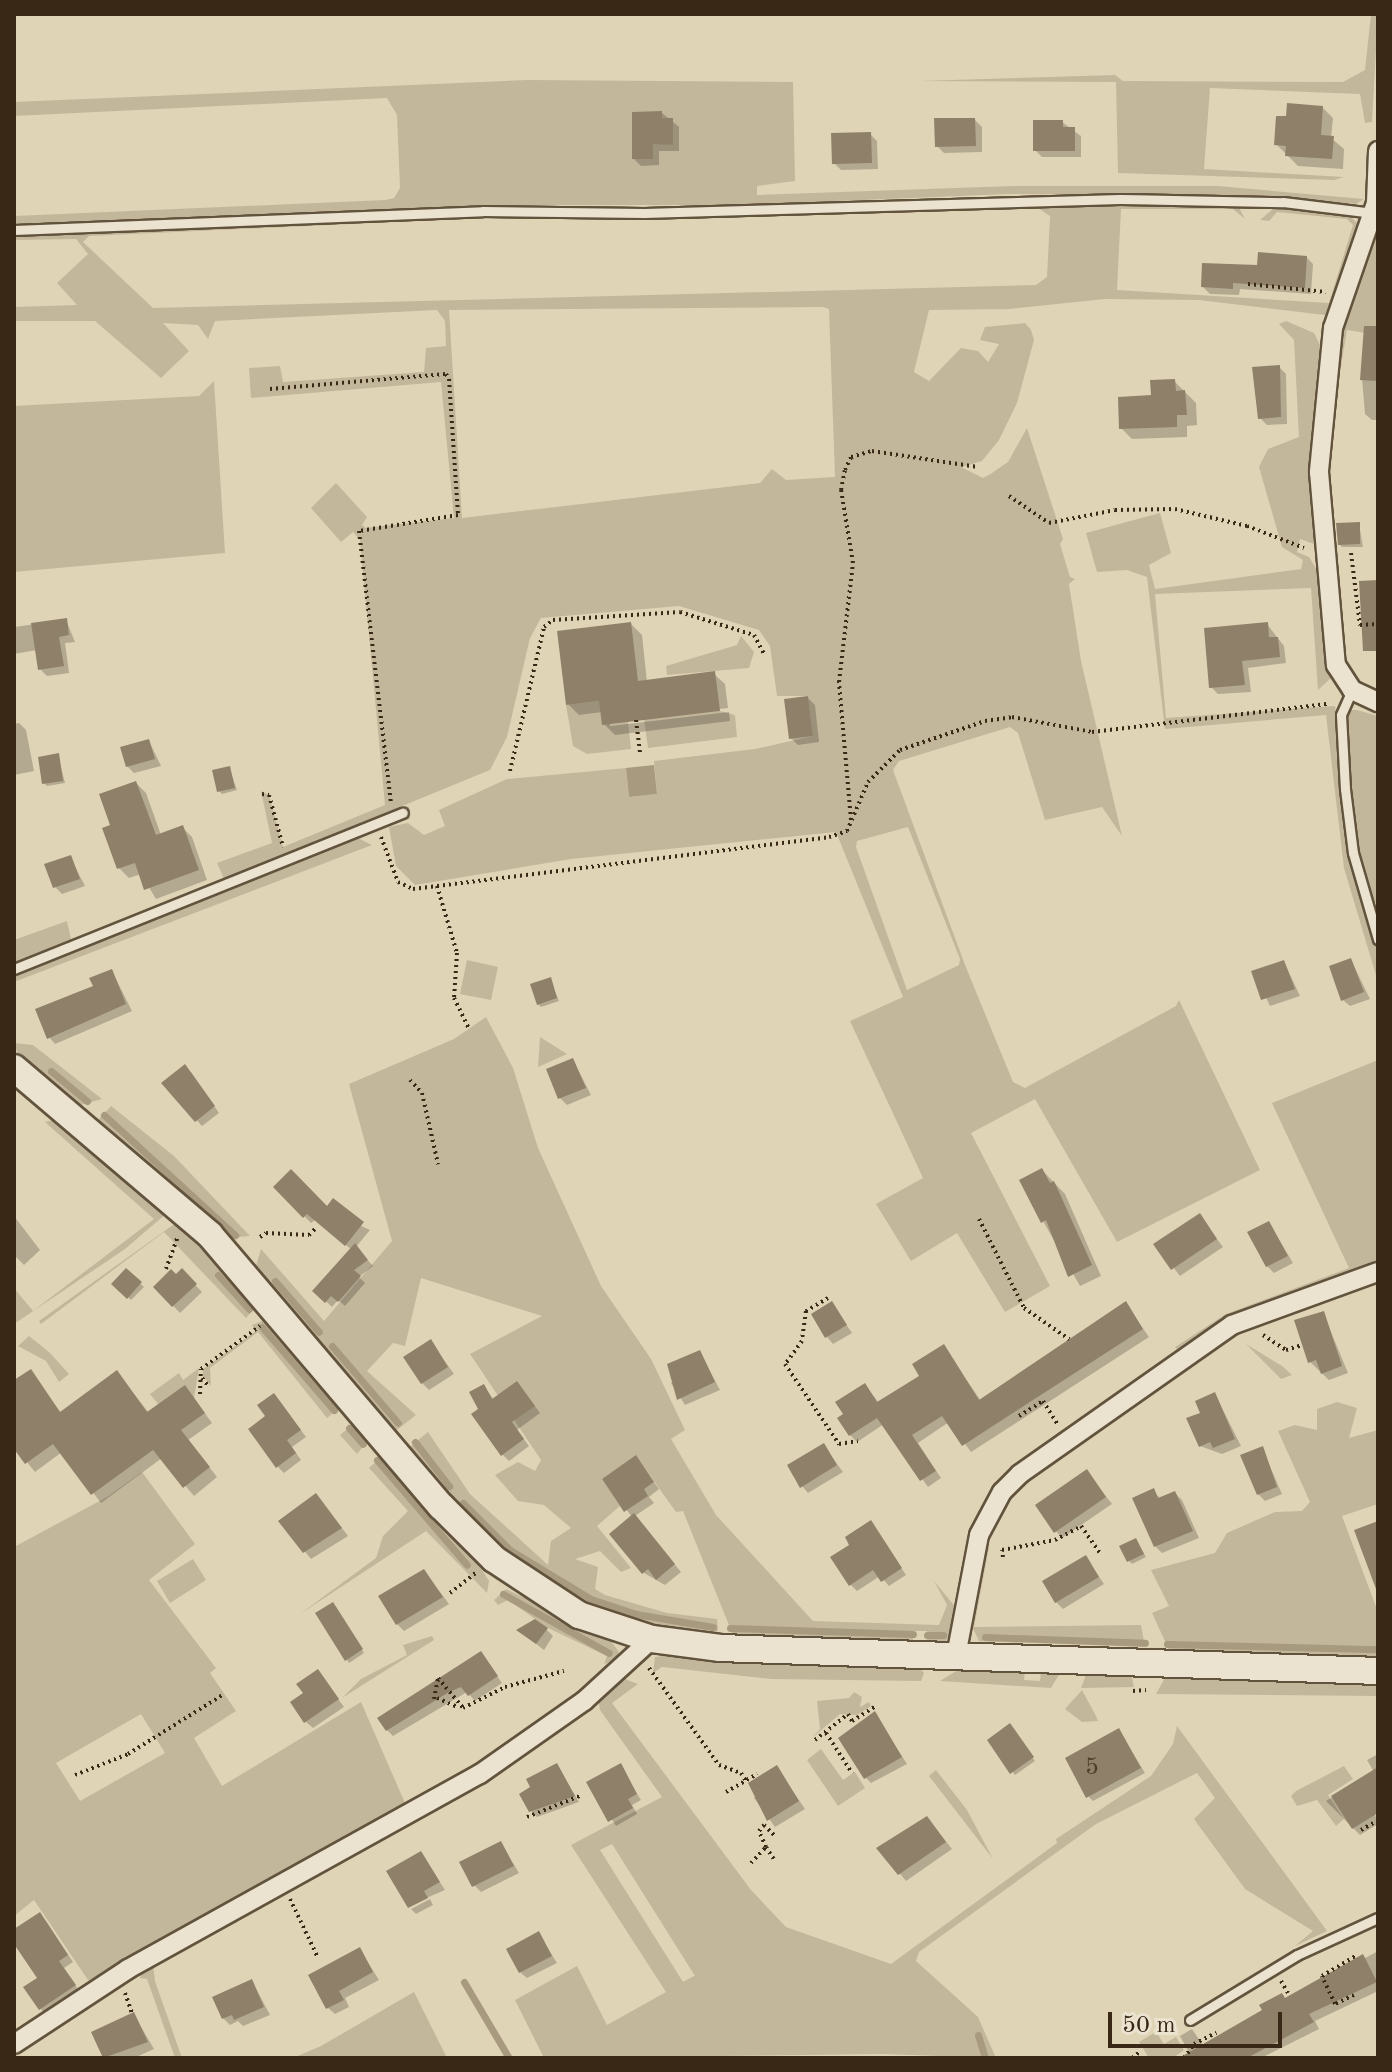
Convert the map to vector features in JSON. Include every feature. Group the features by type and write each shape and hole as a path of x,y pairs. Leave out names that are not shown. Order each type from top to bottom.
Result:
{"street":[{"path":"1378,151 1373,213 1333,328 1324,392 1319,472 1336,665 1352,690 1378,702"},
{"path":"14,1068 210,1235 441,1506 494,1559 562,1606 652,1639 720,1648 1378,1671"},
{"path":"956,1656 979,1535 1002,1492 1020,1474 1232,1325 1378,1272"},
{"path":"14,2044 105,1983 480,1774 584,1701 652,1639"}],"lane":[{"path":"14,230 483,211 658,212 1120,199 1283,202 1373,213"},
{"path":"1352,690 1341,715 1345,789 1353,853 1378,939"},
{"path":"14,969 398,815"},
{"path":"1190,2020 1297,1955 1378,1918"}],"path":[{"path":"1248,284 1331,293"},
{"path":"270,389 446,374 449,379 458,515 359,531 398,815"},
{"path":"851,824 839,682 853,563 841,490 845,470 851,457 872,451 978,467"},
{"path":"1009,496 1049,523 1115,510 1175,509 1247,526 1326,554"},
{"path":"1351,553 1360,625 1378,624"},
{"path":"510,771 544,627 553,620 680,612 754,635 764,654"},
{"path":"377,824 398,882 413,889 829,837 847,831 868,782 900,750 985,721 1012,717 1092,732 1320,709 1352,690"},
{"path":"636,720 640,755"},
{"path":"262,794 269,795 282,861"},
{"path":"437,886 457,953 454,998 469,1029"},
{"path":"410,1080 422,1093 438,1164"},
{"path":"979,1219 1024,1308 1069,1339"},
{"path":"260,1237 266,1233 309,1235 316,1228"},
{"path":"166,1269 174,1241"},
{"path":"828,1298 806,1311 802,1341 785,1364 839,1444 858,1441"},
{"path":"200,1394 201,1369 255,1329"},
{"path":"1255,1330 1286,1350 1302,1345"},
{"path":"201,1376 209,1387"},
{"path":"1019,1416 1043,1401 1059,1428"},
{"path":"1003,1557 1002,1550 1055,1540 1081,1526 1101,1555"},
{"path":"450,1593 471,1577"},
{"path":"437,1698 460,1708 505,1687 564,1671"},
{"path":"652,1675 719,1765 741,1773 746,1781"},
{"path":"437,1698 438,1678 460,1708"},
{"path":"1133,1691 1146,1690"},
{"path":"437,1698 447,1691"},
{"path":"75,1775 128,1754 224,1694"},
{"path":"852,1773 826,1733 827,1726 848,1714 852,1721 876,1706"},
{"path":"815,1740 826,1733"},
{"path":"726,1792 757,1774"},
{"path":"527,1817 582,1795"},
{"path":"1361,1830 1378,1820"},
{"path":"775,1836 764,1825 759,1831 775,1861"},
{"path":"751,1863 766,1847"},
{"path":"282,1883 318,1958"},
{"path":"1354,1995 1335,2004 1322,1976 1357,1955"},
{"path":"124,1986 132,2013"},
{"path":"1184,2058 1194,2044 1216,2033"},
{"path":"1132,2058 1141,2051"}],"shaded area":[{"path":"1371,14 1378,14 1372,122 1365,123 1360,94 1210,88 1204,169 1344,177 1334,180 1118,173 1116,82 919,81 1115,75 1123,81 1343,82 1365,70"},
{"path":"528,80 793,82 795,181 757,186 757,195 1013,186 1218,186 1364,199 1356,204 1237,196 1007,194 747,205 505,205 14,225 14,216 385,200 394,198 400,188 397,115 387,98 14,116 14,102"},
{"path":"1023,204 1238,206 1245,219 1233,209 1121,209 1117,290 1329,303 1353,225 1347,219 1277,212 1269,221 1260,220 1274,208 1351,217 1357,223 1353,251 1332,311 1325,315 1199,300 1105,299 1009,309 929,310 914,372 929,381 961,348 978,351 988,362 999,344 980,340 985,327 1025,323 1031,330 1034,340 1017,403 999,440 982,461 961,467 983,478 992,473 1008,462 1027,428 1063,539 1060,544 1070,577 1075,579 1069,584 1081,661 1122,836 1102,807 1045,820 1018,733 1010,727 899,761 893,770 965,965 1013,1082 1025,1088 1176,1006 1179,1000 1260,1170 1117,1242 1035,1099 971,1133 1050,1286 1005,1312 957,1233 911,1261 876,1204 923,1178 850,1021 903,997 836,832 571,859 415,885 396,866 389,827 408,823 424,835 445,826 439,810 507,779 626,768 629,797 657,794 654,761 755,749 813,736 808,696 777,696 770,646 759,630 679,606 541,618 530,638 507,737 490,770 224,879 217,863 272,843 261,791 269,795 283,847 385,805 360,540 353,532 341,542 311,508 336,483 367,517 362,525 366,528 454,518 441,382 251,398 249,368 280,366 283,382 424,372 426,348 446,346 445,321 437,310 215,321 208,339 198,325 163,323 189,351 161,378 95,321 14,321 14,307 77,305 57,283 88,254 76,239 14,240 14,235 526,214 716,216","holes":["1038,208 1050,216 1047,277 1036,285 153,308 83,242 89,236 481,218 680,219","829,309 835,477 786,480 772,469 760,483 462,518 449,310","908,827 960,959 959,965 907,990 856,847 857,841"]},
{"path":"1378,226 1378,335 1347,330 1338,384 1333,381 1341,329"},
{"path":"1286,321 1314,333 1320,345 1311,438 1317,545 1300,539 1297,552 1309,557 1320,575 1331,678 1318,690 1311,588 1155,594 1166,718 1335,706 1347,836 1378,954 1378,982 1344,868 1326,715 1165,729 1147,577 1127,570 1097,572 1086,533 1160,513 1171,553 1149,565 1155,589 1301,569 1303,560 1282,547 1259,467 1268,449 1299,437 1294,340 1279,324"},
{"path":"214,381 225,553 14,572 14,406 199,396"},
{"path":"741,636 754,652 749,668 667,675 666,666 737,645"},
{"path":"599,701 628,722 631,749 587,754 573,746 566,705"},
{"path":"1351,710 1378,716 1378,902 1373,903 1378,928 1363,882 1351,817 1347,720"},
{"path":"720,711 735,715 737,737 648,748 644,719"},
{"path":"654,765 657,794 629,797 626,768"},
{"path":"358,838 372,845 14,982 14,974"},
{"path":"67,921 71,939 14,963 14,940"},
{"path":"467,960 498,967 491,1000 460,994"},
{"path":"486,1017 513,1068 538,1148 601,1286 651,1359 685,1430 671,1439 716,1515 813,1621 939,1625 947,1605 934,1581 957,1609 951,1635 943,1644 927,1644 927,1631 913,1631 913,1643 733,1635 683,1511 676,1512 636,1456 602,1479 620,1506 597,1526 631,1568 621,1572 600,1551 575,1559 598,1567 595,1589 605,1595 667,1613 717,1619 718,1630 715,1634 666,1631 594,1611 500,1553 406,1450 428,1432 470,1494 548,1565 551,1541 571,1528 544,1505 518,1501 495,1475 518,1462 535,1471 541,1460 470,1354 542,1316 421,1278 405,1346 393,1343 367,1371 416,1415 393,1433 261,1277 256,1266 261,1249 324,1321 392,1241 349,1084 454,1039"},
{"path":"540,1037 567,1054 538,1067"},
{"path":"14,1043 33,1045 102,1099 81,1105 19,1057"},
{"path":"1378,1060 1378,1264 1180,1352 1175,1347 1226,1314 1349,1268 1272,1103"},
{"path":"111,1106 174,1156 250,1236 226,1238 97,1121"},
{"path":"57,1119 167,1213 125,1249 14,1324 14,1288 33,1311 154,1219 45,1122"},
{"path":"177,1224 257,1306 246,1318 164,1232 41,1324 39,1321 173,1225"},
{"path":"267,1319 342,1406 327,1418 258,1332 210,1368 211,1386 203,1376 203,1369 256,1331 252,1325"},
{"path":"29,1336 69,1374 59,1382 46,1361 18,1346"},
{"path":"1246,1344 1282,1366 1292,1375 1281,1379"},
{"path":"199,1368 194,1398 158,1404 150,1394 179,1373 183,1380"},
{"path":"1337,1402 1357,1408 1349,1438 1378,1430 1378,1504 1342,1516 1378,1612 1378,1658 1169,1650 1152,1613 1169,1606 1151,1570 1215,1553 1227,1533 1275,1512 1302,1511 1310,1502 1278,1431 1295,1425 1317,1430 1317,1409"},
{"path":"355,1423 366,1443 357,1454 340,1435"},
{"path":"1089,1430 1023,1485 995,1518 986,1537 989,1547 974,1627 1141,1625 1145,1647 979,1641 969,1620 987,1555 983,1544 993,1516 1033,1471"},
{"path":"380,1458 477,1562 489,1581 487,1593 426,1531 300,1614 376,1558 383,1536 408,1511 369,1468"},
{"path":"142,1472 195,1544 149,1580 216,1668 210,1673 236,1711 194,1738 222,1786 361,1702 408,1810 102,1979 88,1980 34,1900 14,1916 14,1547 107,1497","holes":["141,1714 165,1753 80,1801 56,1763"]},
{"path":"193,1559 206,1580 170,1603 157,1581"},
{"path":"506,1589 610,1640 619,1652 615,1660 604,1664 607,1656 548,1628 508,1600 498,1605 494,1600"},
{"path":"432,1636 434,1640 342,1698 361,1679 407,1655 403,1645"},
{"path":"671,1655 918,1666 924,1673 921,1681 771,1679 662,1667 653,1673 655,1657"},
{"path":"963,1667 1025,1669 1024,1680 1040,1681 1041,1670 1060,1673 1051,1688 940,1681"},
{"path":"1087,1672 1131,1674 1134,1687 1081,1688"},
{"path":"1167,1674 1378,1682 1378,1696 1156,1694"},
{"path":"625,1679 638,1684 612,1703 751,1890 786,1927 891,1964 1057,1843 1056,1839 1151,1776 1173,1744 1177,1726 1327,1931 1295,1946 1313,1931 1245,1889 1194,1819 1215,1798 1197,1773 1096,1824 919,1952 916,1961 978,2017 996,2058 883,2054 544,2058 515,2000 577,1966 607,2025 666,1992 571,1845 662,1797 600,1710 598,1699","holes":["612,1844 695,1976 683,1982 600,1850"]},
{"path":"1082,1690 1098,1721 1082,1722 1065,1709"},
{"path":"854,1692 862,1697 860,1707 869,1702 871,1706 857,1715 840,1714 812,1738 820,1729 817,1701 849,1698"},
{"path":"821,1749 843,1780 855,1772 865,1788 838,1806 807,1760"},
{"path":"1344,1766 1353,1779 1328,1795 1344,1819 1336,1826 1317,1800 1297,1806 1291,1796 1296,1791"},
{"path":"936,1770 967,1810 993,1859 929,1776"},
{"path":"153,1963 155,1981 182,2058 175,2058 147,1979 140,1978 143,1968"},
{"path":"414,1992 447,2058 293,2058 321,2046"},
{"path":"1156,2032 1164,2044 1176,2037 1184,2050 1173,2058 1149,2058 1139,2042"}],"building":[{"path":"1287,103 1323,106 1321,135 1334,136 1332,159 1285,156 1286,146 1274,145 1276,116 1286,116"},
{"path":"662,111 662,118 673,118 673,145 653,144 653,159 632,159 632,112"},
{"path":"934,118 975,118 976,146 935,147"},
{"path":"1033,120 1063,120 1063,127 1075,127 1075,151 1033,151"},
{"path":"871,132 872,163 832,164 831,133"},
{"path":"1258,252 1307,256 1305,288 1233,283 1233,289 1201,287 1202,263 1257,265"},
{"path":"1364,326 1378,326 1378,381 1360,380"},
{"path":"1280,365 1281,417 1258,419 1252,367"},
{"path":"1175,379 1176,391 1185,390 1187,415 1177,415 1177,427 1119,429 1118,397 1151,395 1150,380"},
{"path":"1360,522 1360,544 1338,545 1336,523"},
{"path":"1378,580 1378,651 1363,651 1359,581"},
{"path":"67,618 69,635 59,637 64,666 38,670 31,623"},
{"path":"631,622 638,681 715,671 720,711 602,725 599,701 566,705 557,631"},
{"path":"1268,622 1269,637 1278,637 1280,657 1242,661 1245,685 1209,688 1204,628"},
{"path":"808,696 813,736 789,739 784,699"},
{"path":"149,739 155,759 126,767 120,747"},
{"path":"59,753 63,781 42,784 38,757"},
{"path":"230,766 235,788 217,792 212,770"},
{"path":"136,781 156,835 183,825 199,870 144,890 135,863 117,869 102,828 110,825 99,794"},
{"path":"71,855 80,879 53,888 44,864"},
{"path":"1351,958 1364,992 1341,1001 1329,966"},
{"path":"1284,960 1295,989 1261,1000 1251,971"},
{"path":"112,969 126,1004 47,1039 35,1009 93,986 89,978"},
{"path":"551,977 557,998 537,1005 530,984"},
{"path":"573,1058 586,1088 558,1099 546,1069"},
{"path":"185,1064 215,1106 195,1122 161,1083"},
{"path":"1042,1168 1050,1183 1054,1181 1092,1265 1068,1277 1046,1220 1041,1223 1019,1180"},
{"path":"291,1169 327,1206 333,1198 364,1222 345,1246 307,1214 303,1218 273,1187"},
{"path":"1200,1213 1217,1239 1171,1270 1153,1244"},
{"path":"1269,1221 1288,1256 1266,1267 1247,1232"},
{"path":"355,1243 368,1260 354,1270 361,1276 338,1302 331,1296 325,1303 312,1291"},
{"path":"126,1268 142,1282 127,1299 111,1284"},
{"path":"182,1268 197,1284 172,1307 153,1287 171,1269 176,1274"},
{"path":"832,1301 847,1325 825,1338 811,1314"},
{"path":"1126,1301 1143,1329 962,1446 942,1416 912,1435 936,1471 920,1481 877,1418 849,1436 837,1418 843,1414 835,1402 865,1383 877,1402 919,1376 912,1364 944,1344 979,1400"},
{"path":"1324,1311 1342,1366 1321,1374 1316,1360 1308,1363 1294,1320"},
{"path":"431,1339 448,1367 421,1384 403,1357"},
{"path":"700,1350 715,1382 677,1400 667,1364"},
{"path":"31,1369 60,1412 117,1370 147,1412 185,1385 205,1413 181,1430 210,1467 183,1488 153,1450 91,1495 53,1444 25,1464 14,1449 14,1380"},
{"path":"517,1381 535,1406 512,1422 524,1439 501,1456 471,1414 478,1409 469,1392 484,1384 492,1399"},
{"path":"1215,1392 1235,1439 1213,1448 1210,1442 1199,1447 1186,1418 1200,1413 1195,1401"},
{"path":"274,1393 301,1430 287,1440 296,1453 276,1468 248,1429 265,1416 257,1405"},
{"path":"824,1443 837,1465 800,1488 787,1465"},
{"path":"1263,1446 1277,1487 1257,1495 1240,1455"},
{"path":"636,1455 654,1482 644,1489 648,1496 624,1512 602,1479"},
{"path":"1087,1469 1106,1497 1054,1533 1035,1505"},
{"path":"1154,1488 1158,1498 1175,1491 1193,1531 1154,1547 1132,1498"},
{"path":"316,1493 342,1528 303,1553 278,1521"},
{"path":"634,1513 675,1564 656,1580 648,1569 642,1574 609,1534"},
{"path":"871,1520 902,1568 881,1582 873,1570 849,1586 830,1557 849,1545 845,1537"},
{"path":"1378,1521 1378,1589 1376,1589 1354,1530"},
{"path":"1136,1538 1144,1554 1127,1562 1119,1546"},
{"path":"1086,1555 1099,1577 1055,1603 1042,1581"},
{"path":"424,1569 443,1597 396,1625 378,1596"},
{"path":"333,1602 363,1649 345,1661 315,1613"},
{"path":"535,1619 548,1628 536,1644 516,1630"},
{"path":"481,1651 498,1676 468,1696 461,1687 449,1692 386,1731 377,1718"},
{"path":"318,1669 339,1699 304,1723 290,1702 303,1693 296,1684"},
{"path":"875,1711 902,1757 864,1779 838,1738"},
{"path":"1010,1723 1034,1757 1010,1774 987,1740"},
{"path":"1119,1728 1141,1768 1086,1798 1065,1758"},
{"path":"557,1763 575,1796 529,1812 519,1794 530,1787 526,1779"},
{"path":"621,1763 637,1794 628,1799 633,1808 608,1822 586,1782"},
{"path":"777,1765 799,1801 767,1821 748,1783"},
{"path":"1378,1767 1378,1813 1352,1829 1331,1796"},
{"path":"927,1816 946,1842 898,1875 876,1848"},
{"path":"501,1841 514,1866 472,1887 459,1862"},
{"path":"421,1851 440,1882 424,1891 428,1898 408,1908 386,1871"},
{"path":"40,1912 68,1955 59,1961 76,1985 39,2010 23,1987 37,1978 14,1944 14,1929"},
{"path":"539,1931 552,1956 519,1973 506,1949"},
{"path":"360,1947 373,1972 339,1991 344,2000 326,2009 308,1975"},
{"path":"1363,1954 1377,1982 1309,2014 1314,2022 1247,2058 1179,2058 1262,2010 1259,2005 1282,1993 1285,1998"},
{"path":"252,1979 264,2007 234,2020 232,2015 222,2019 212,1997"},
{"path":"134,2012 148,2042 103,2058 91,2032"}],"waterway":[{"path":"51,1071 87,1101"},
{"path":"104,1115 235,1235"},
{"path":"218,1275 249,1309"},
{"path":"275,1281 319,1332"},
{"path":"262,1327 334,1410"},
{"path":"332,1346 398,1423"},
{"path":"349,1428 363,1444"},
{"path":"415,1442 449,1486"},
{"path":"377,1460 467,1565"},
{"path":"463,1503 510,1550 591,1599 636,1614 713,1627"},
{"path":"503,1594 609,1653"},
{"path":"730,1628 913,1634"},
{"path":"927,1635 943,1635"},
{"path":"985,1637 1145,1643"},
{"path":"1167,1644 1378,1649"},
{"path":"464,1982 509,2058"},
{"path":"978,2035 985,2058"}]}
